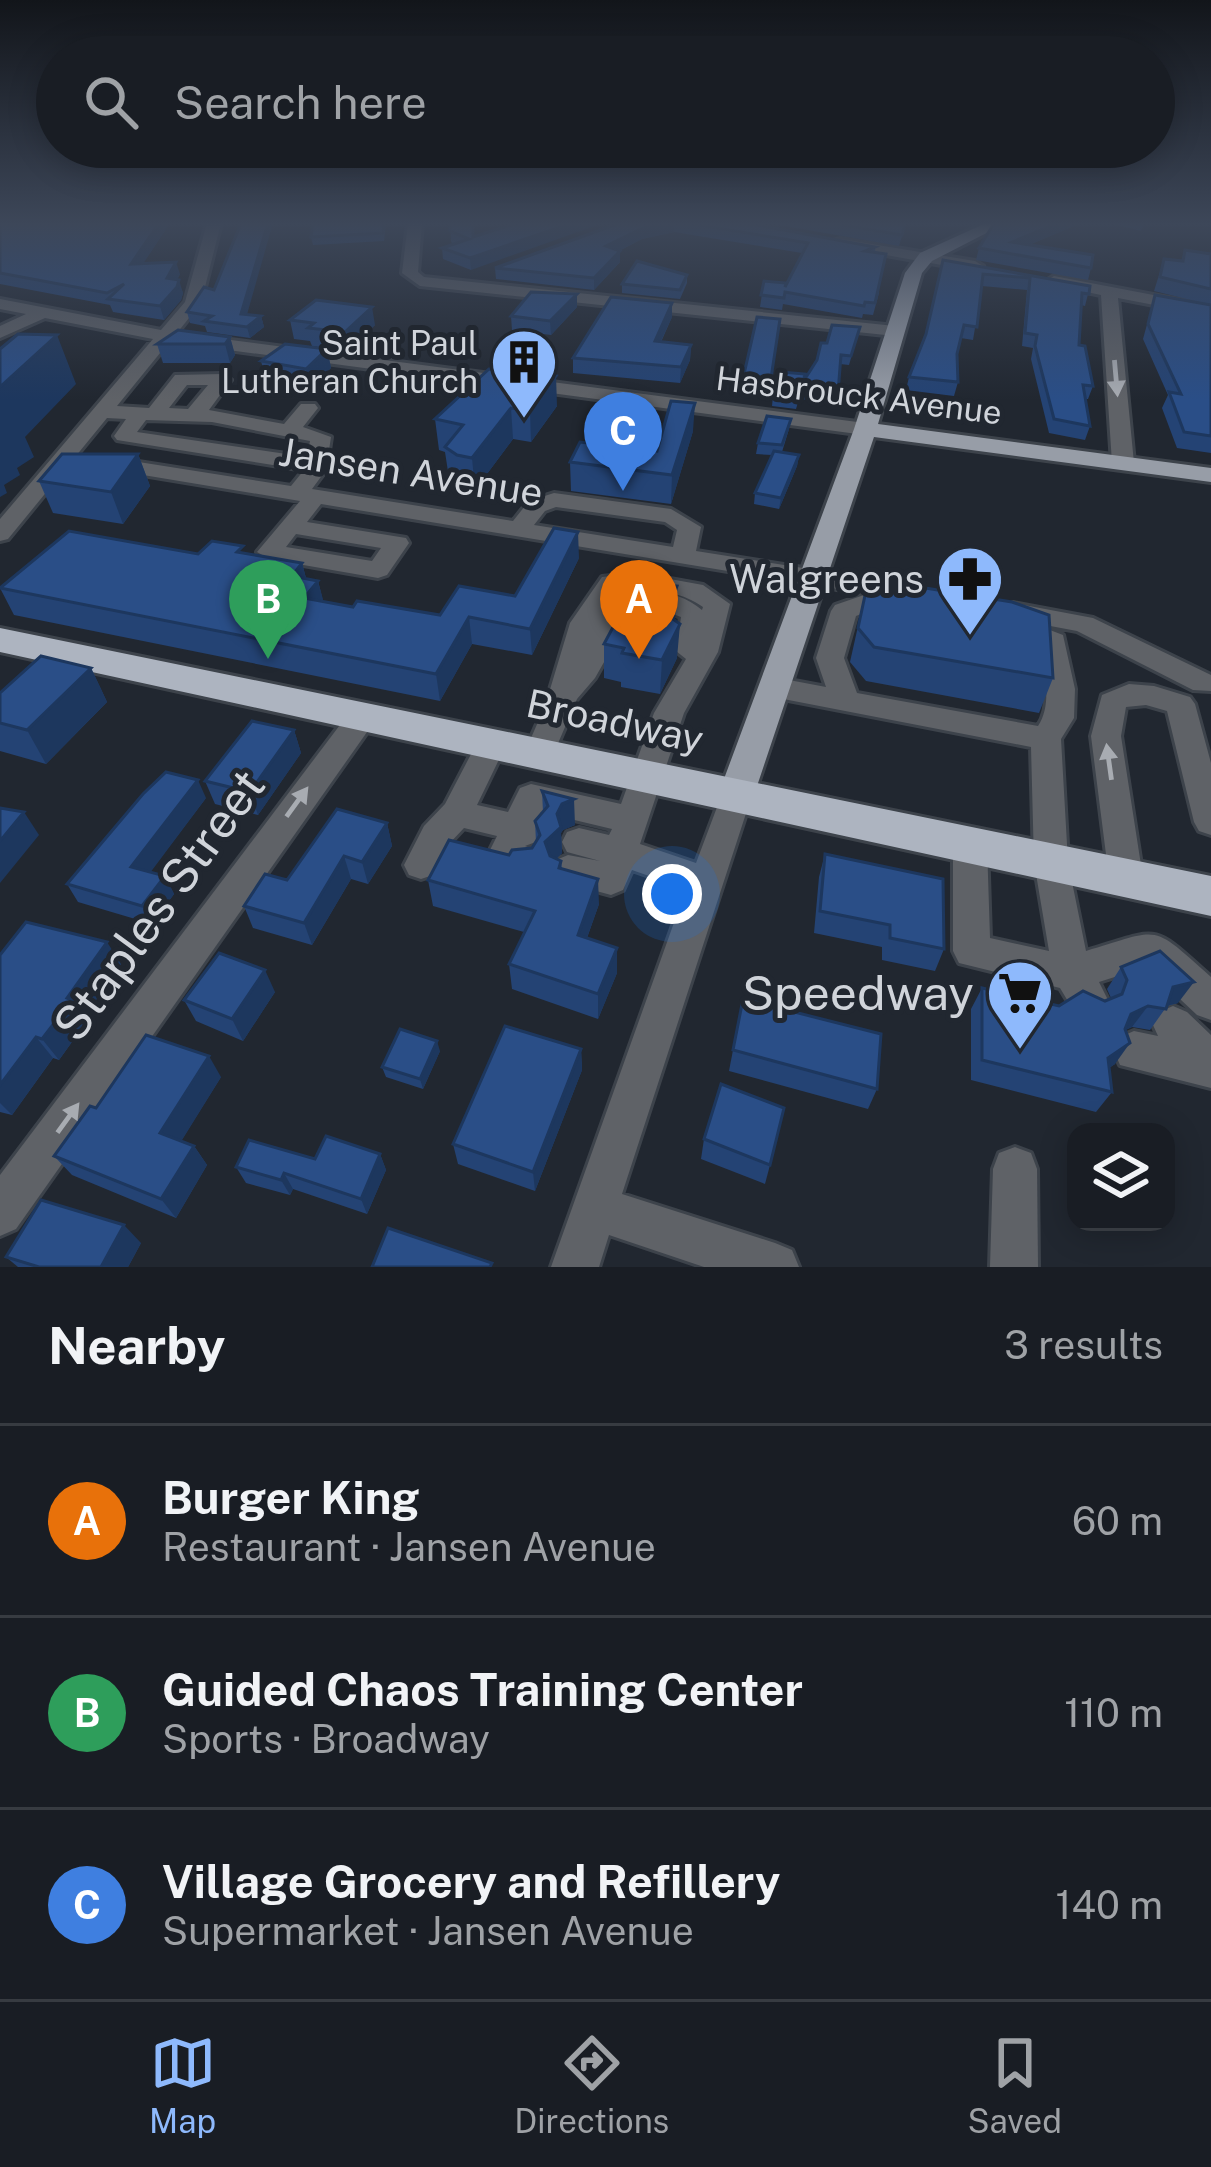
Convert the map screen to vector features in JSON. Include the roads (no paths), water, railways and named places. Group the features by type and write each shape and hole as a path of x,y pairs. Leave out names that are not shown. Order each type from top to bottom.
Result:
{"highway":[{"name":"Broadway","path":"0,640 55,666 362,717 1211,896"}],"main road":[{"path":"736,795 865,429 911,282"},
{"name":"Hasbrouck Avenue","path":"865,429 1211,475"}],"street":[{"path":"0,534 169,337 193,303 198,282"},
{"path":"439,282 895,331"},
{"path":"454,284 459,282"},
{"path":"1057,282 1211,310"},
{"path":"1109,292 1123,463"},
{"name":"Hasbrouck Avenue","path":"0,304 169,337 865,429"},
{"path":"4,329 44,312"},
{"path":"68,333 90,322"},
{"path":"194,414 221,380 182,379 124,436 315,465"},
{"path":"239,422 259,401"},
{"path":"289,431 308,408"},
{"path":"105,412 194,414 321,437 306,496 290,526"},
{"name":"Jansen Avenue","path":"68,455 814,577 926,604 850,605 830,658 846,701"},
{"path":"520,528 537,506 554,500 670,516 689,527 683,555"},
{"path":"539,754 562,700 566,667 586,613 611,583 634,579 684,588 705,594 717,604 704,652 669,712 611,880 573,856"},
{"path":"1094,984 1051,862 1046,739 1059,718 1061,689 1053,641 991,615 1084,624 1198,691"},
{"path":"773,687 1046,739"},
{"path":"1198,691 1211,822"},
{"path":"1126,878 1108,752 1112,702 1139,692 1198,691"},
{"name":"Staples Street","path":"0,1213 362,717"},
{"path":"422,865 436,836 457,813 492,743"},
{"path":"574,1267 736,795"},
{"path":"457,813 524,839 531,797 626,836 707,881"},
{"path":"970,845 972,951 1094,984 1152,948 1211,1002"},
{"path":"1173,1025 1211,1066"},
{"path":"1134,1051 1211,1066"},
{"path":"1014,1267 1015,1169"},
{"path":"595,1208 775,1267"}],"place":[{"name":"Saint Paul Lutheran Church","path":"524,421"},
{"name":"Village Grocery and Refillery","path":"623,491"},
{"name":"Walgreens","path":"970,638"},
{"name":"Guided Chaos Training Center","path":"268,659"},
{"name":"Burger King","path":"639,659"},
{"name":"Speedway","path":"1020,1052"}]}
